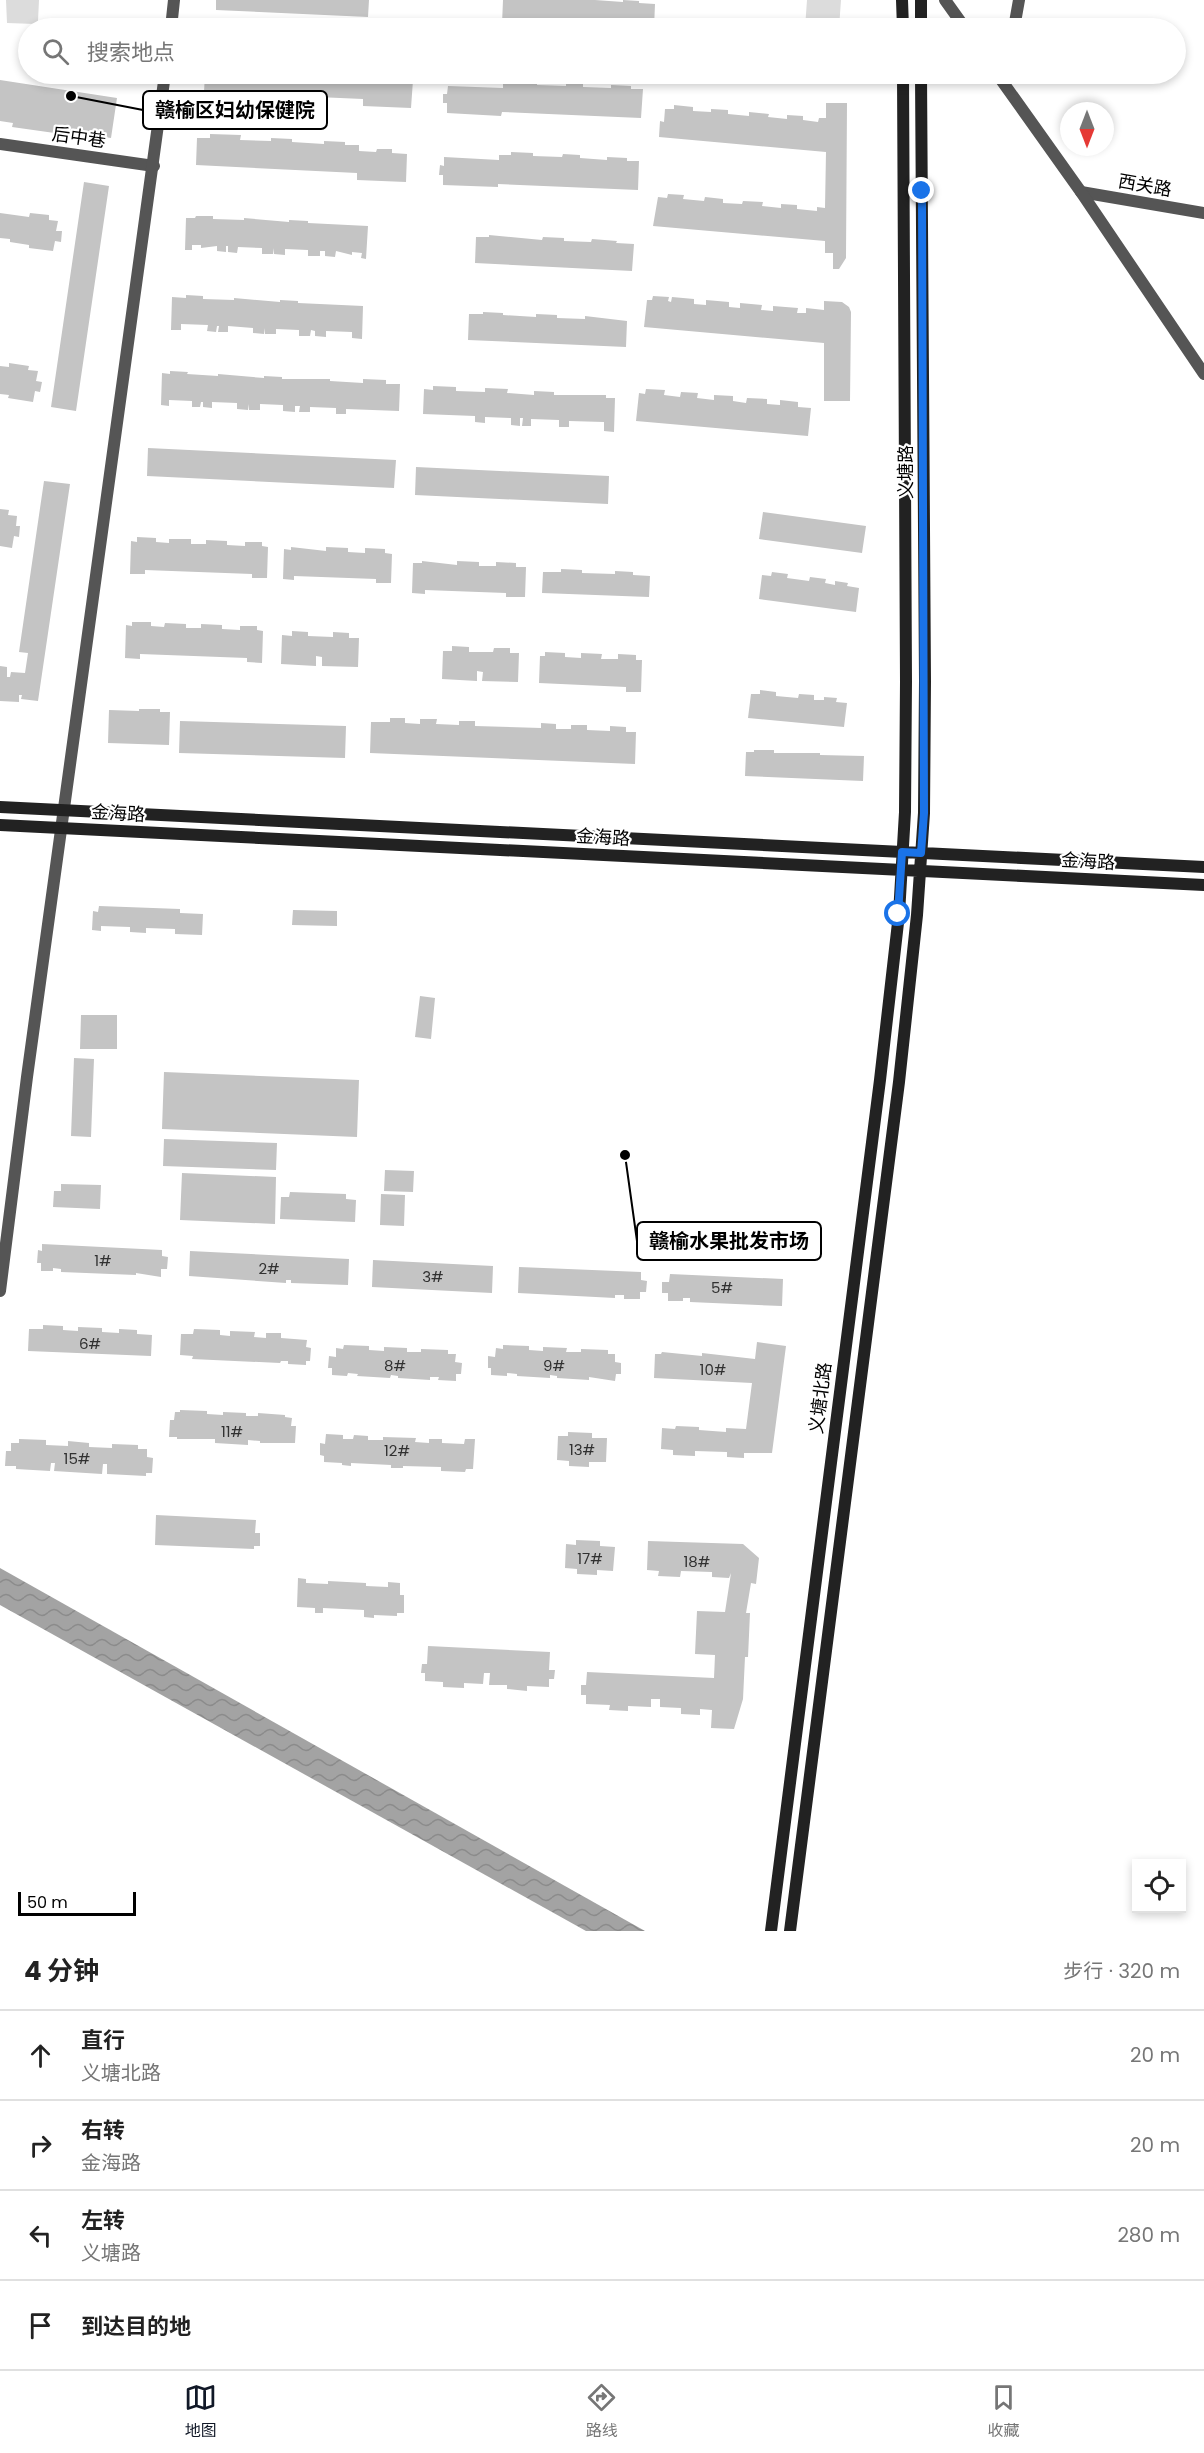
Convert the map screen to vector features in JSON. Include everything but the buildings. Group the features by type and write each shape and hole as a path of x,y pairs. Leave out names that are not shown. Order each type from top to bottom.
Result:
{"main road":[{"path":"902,0 903,18"},
{"path":"921,0 921,18"},
{"name":"义塘路","path":"901,870 906,693 903,84"},
{"name":"义塘路","path":"920,871 925,693 921,84"},
{"name":"金海路","path":"0,807 1204,867"},
{"name":"金海路","path":"0,825 1204,885"},
{"name":"义塘北路","path":"771,1931 880,1080 901,870"},
{"name":"义塘北路","path":"790,1931 898,1082 920,871"}],"street":[{"path":"172,18 174,0"},
{"path":"945,0 958,18"},
{"path":"1016,18 1019,0"},
{"path":"0,1291 164,84"},
{"path":"1008,84 1204,374"},
{"name":"后中巷","path":"0,144 154,166"},
{"name":"西关路","path":"1081,192 1204,213"}],"shaded area":[{"path":"6,0 39,0 38,18 18,18 18,23 7,23"},
{"path":"807,0 841,0 840,18 806,18"}],"water":[{"path":"0,1568 645,1931 586,1931 0,1605"}],"place":[{"name":"赣榆区妇幼保健院","path":"71,96"},
{"name":"赣榆水果批发市场","path":"625,1155"}],"route":[{"path":"898,914 902,852 921,853 924,813 922,191"}]}
